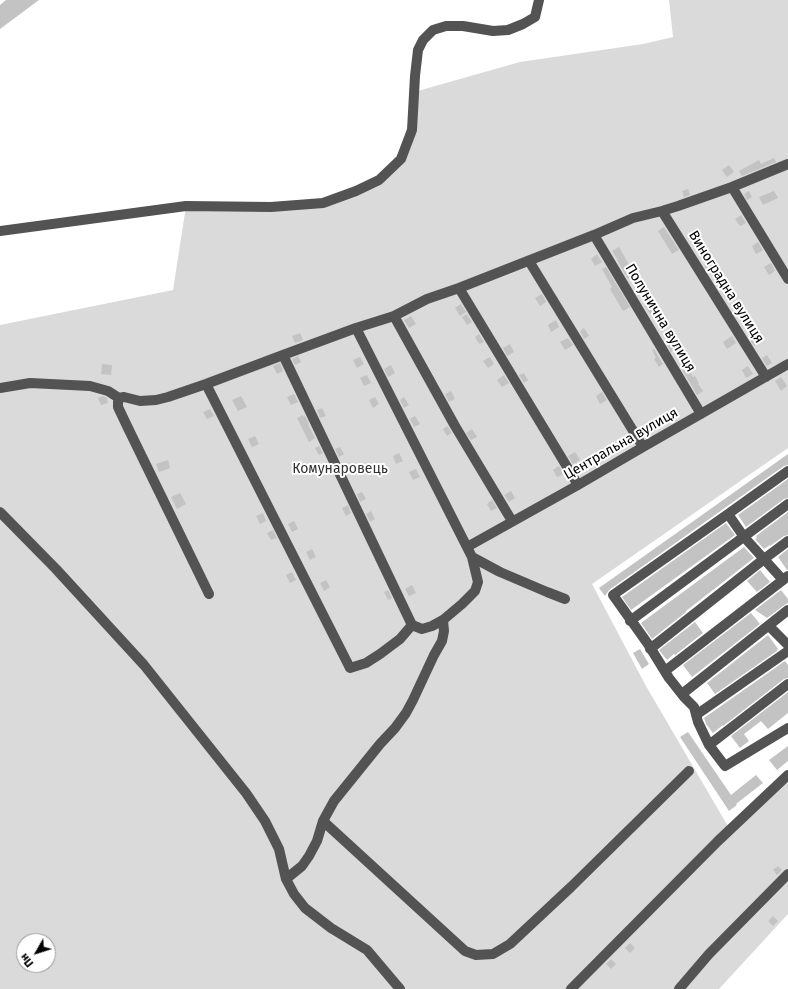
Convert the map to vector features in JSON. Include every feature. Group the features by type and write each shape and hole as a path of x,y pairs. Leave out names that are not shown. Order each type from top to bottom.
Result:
{"lane":[{"path":"0,231 186,206 271,208 323,203 356,191 379,180 401,159 412,130 417,57 418,50 423,40 433,30 446,26 463,26 493,31 508,30 535,17 539,0"},
{"path":"0,388 30,383 90,386 108,392 119,398 124,397 140,401 156,400 206,384 283,354 394,316 427,299 529,261 633,218 662,212 732,187 788,164"},
{"path":"732,187 788,279"},
{"name":"Виноградна вулиця","path":"662,212 766,377"},
{"name":"Полунична вулиця","path":"594,235 701,414"},
{"path":"529,261 643,447"},
{"path":"459,288 578,485"},
{"path":"394,316 455,426 512,521"},
{"path":"283,354 412,625 422,628 432,626 443,620 475,591 478,582 472,557 356,328"},
{"name":"Центральна вулиця","path":"467,547 788,364"},
{"path":"206,384 350,668 366,663 380,654 400,639 412,625"},
{"path":"119,398 118,407 126,426 208,594"},
{"path":"788,472 613,595 665,671 694,707 698,722 709,745 725,766 788,728"},
{"path":"630,621 788,504"},
{"path":"0,512 56,569 144,665 246,792 265,821 279,849 286,879 294,894 305,908 331,928 367,950 400,989"},
{"path":"665,671 785,578 764,559 744,536 728,514"},
{"path":"650,649 788,541"},
{"path":"472,557 500,572 566,599"},
{"path":"682,694 788,610"},
{"path":"286,879 302,866 309,856 317,841 323,821 334,801 406,713 442,641 444,631 443,620"},
{"path":"769,626 788,645"},
{"path":"696,715 788,651"},
{"path":"709,745 788,684"},
{"path":"323,821 465,950 476,955 493,954 510,944 690,771"},
{"path":"571,989 718,841 788,775"},
{"path":"679,989 710,954 788,874"}],"green space":[{"name":"Комунаровець","path":"669,0 788,0 788,448 592,584 646,686 729,828 788,774 788,914 719,989 0,989 0,325 173,290 186,206 323,203 356,191 401,159 414,92 520,62 643,44 673,37"}],"building":[{"path":"6,0 39,0 0,29 0,5"},
{"path":"774,158 776,162 742,176 739,171 759,160 761,164"},
{"path":"729,165 734,172 727,177 722,170"},
{"path":"688,189 690,195 684,197 682,191"},
{"path":"749,191 752,197 747,200 744,194"},
{"path":"774,191 778,198 763,205 759,197"},
{"path":"741,215 746,223 740,226 735,219"},
{"path":"664,227 679,250 672,254 658,231"},
{"path":"758,242 763,250 756,254 752,246"},
{"path":"619,247 635,275 628,279 612,251"},
{"path":"597,254 602,262 595,266 591,259"},
{"path":"710,262 715,269 708,273 704,265"},
{"path":"771,263 775,271 769,275 764,267"},
{"path":"606,267 630,307 623,311 610,289 612,287 602,269"},
{"path":"729,289 733,296 727,300 722,293"},
{"path":"542,294 546,302 540,306 535,298"},
{"path":"652,302 656,310 650,314 645,306"},
{"path":"461,304 466,312 460,316 455,308"},
{"path":"745,313 750,320 743,324 738,317"},
{"path":"467,314 472,322 467,325 462,317"},
{"path":"411,316 416,324 409,328 404,320"},
{"path":"556,320 559,327 551,332 548,325"},
{"path":"584,328 589,336 584,339 580,331"},
{"path":"300,333 303,340 295,343 292,336"},
{"path":"479,334 484,342 479,344 475,337"},
{"path":"755,335 760,343 754,346 749,338"},
{"path":"732,336 736,343 727,349 723,342"},
{"path":"568,338 573,345 565,350 560,342"},
{"path":"673,340 678,348 671,352 667,344"},
{"path":"510,344 514,352 507,356 503,348"},
{"path":"654,349 663,364 659,367 654,359 656,358 652,350"},
{"path":"767,355 772,363 767,366 762,358"},
{"path":"298,356 301,362 295,365 292,359"},
{"path":"360,357 364,364 357,368 353,360"},
{"path":"490,357 494,364 488,368 483,361"},
{"path":"280,363 283,371 277,374 273,366"},
{"path":"102,364 112,365 111,375 101,374"},
{"path":"391,365 395,373 388,377 384,369"},
{"path":"748,366 753,374 746,378 742,370"},
{"path":"688,368 693,377 695,376 703,391 697,395 683,371"},
{"path":"524,373 528,380 524,383 519,375"},
{"path":"367,375 371,383 364,386 360,378"},
{"path":"504,375 509,383 502,387 497,380"},
{"path":"781,377 787,386 781,391 775,381"},
{"path":"451,391 455,399 449,402 445,394"},
{"path":"602,392 607,400 600,404 596,396"},
{"path":"294,394 298,402 291,405 287,397"},
{"path":"103,396 107,398 108,403 101,405 98,398"},
{"path":"241,396 247,407 238,411 232,400"},
{"path":"375,397 379,404 373,408 369,400"},
{"path":"404,397 409,405 404,408 400,400"},
{"path":"322,408 326,416 320,418 317,410"},
{"path":"210,409 214,416 207,419 203,412"},
{"path":"303,415 304,417 305,416 315,438 309,442 297,418"},
{"path":"415,416 420,424 414,427 410,419"},
{"path":"447,426 452,433 447,436 443,429"},
{"path":"472,429 477,437 471,440 466,433"},
{"path":"255,436 259,444 252,447 248,439"},
{"path":"319,446 323,453 319,455 315,448"},
{"path":"340,447 344,454 339,457 335,449"},
{"path":"575,452 580,460 573,464 568,456"},
{"path":"399,453 403,461 396,464 393,456"},
{"path":"788,454 788,465 784,466 609,590 605,596 599,588"},
{"path":"168,460 170,468 159,472 156,464"},
{"path":"559,466 564,474 557,477 553,470"},
{"path":"416,469 420,477 413,480 409,472"},
{"path":"788,479 788,498 784,499 746,527 738,515"},
{"path":"511,491 515,498 509,502 504,495"},
{"path":"362,492 366,499 360,502 357,494"},
{"path":"180,493 186,504 177,509 171,497"},
{"path":"492,500 497,508 491,511 487,504"},
{"path":"348,505 351,513 346,516 342,508"},
{"path":"371,511 375,519 370,522 366,514"},
{"path":"788,512 788,535 764,549 755,539 757,538 756,536"},
{"path":"263,513 266,521 260,524 256,516"},
{"path":"294,521 298,529 292,532 288,524"},
{"path":"726,523 735,535 631,610 622,597"},
{"path":"273,530 277,538 271,540 267,533"},
{"path":"744,547 754,558 652,639 641,623"},
{"path":"312,549 316,557 310,560 306,552"},
{"path":"788,549 788,570 787,570 778,557"},
{"path":"760,570 770,582 757,592 747,581"},
{"path":"292,572 296,580 290,583 286,575"},
{"path":"326,580 330,587 324,591 320,583"},
{"path":"412,585 416,593 409,596 405,589"},
{"path":"388,590 392,598 388,600 384,592"},
{"path":"781,590 788,599 788,603 767,618 755,610"},
{"path":"751,613 760,624 692,677 683,665"},
{"path":"695,622 703,633 667,660 659,650"},
{"path":"768,635 778,649 777,651 715,694 707,683"},
{"path":"640,649 649,664 642,669 633,653"},
{"path":"785,661 788,665 788,678 784,679 713,733 706,724 704,718"},
{"path":"788,692 788,713 768,729 761,721 744,734 749,741 740,748 731,736"},
{"path":"688,732 731,795 756,775 763,783 729,811 680,737"},
{"path":"788,746 788,761 777,770 769,760"},
{"path":"778,866 782,870 777,875 773,870"},
{"path":"773,916 778,921 773,926 768,921"},
{"path":"630,943 635,948 630,953 625,948"},
{"path":"611,959 616,964 611,969 606,964"}]}
